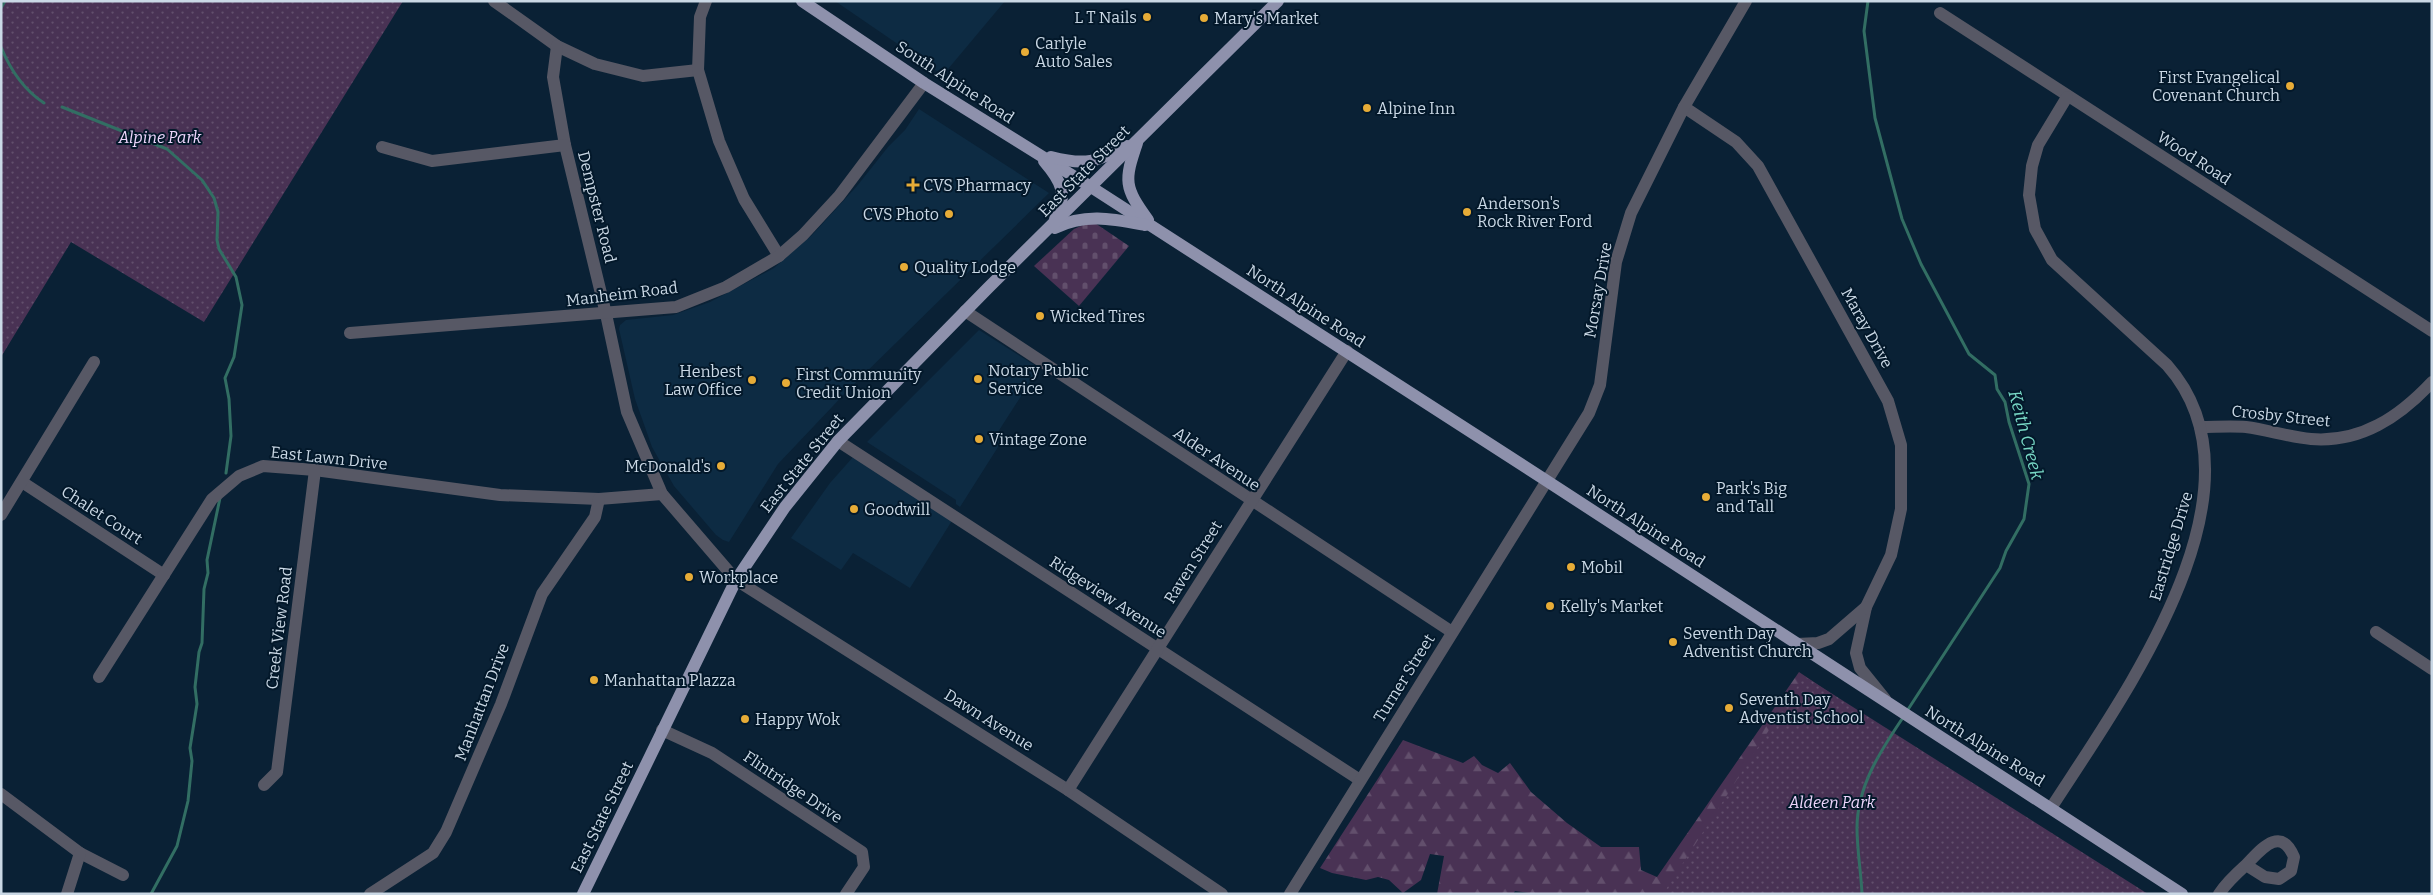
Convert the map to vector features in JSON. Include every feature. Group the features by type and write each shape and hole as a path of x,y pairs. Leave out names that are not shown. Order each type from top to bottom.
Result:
{"main road":[{"name":"South Alpine Road","path":"802,1 924,82 1091,187"},
{"name":"East State Street","path":"583,894 736,580 785,507 838,441 965,311 1278,1"},
{"path":"1038,154 1072,163 1090,163 1138,140"},
{"path":"1138,140 1128,174 1128,186 1137,205 1152,226"},
{"path":"1038,154 1057,179 1063,196 1062,204 1046,232"},
{"name":"North Alpine Road","path":"1091,187 1347,351 2182,894"},
{"path":"1046,232 1066,222 1100,217 1152,226"}],"street":[{"path":"494,1 557,46 595,64 644,76 698,70"},
{"path":"706,1 700,17 698,70 719,141 744,199 779,256"},
{"name":"Morsay Drive","path":"1547,481 1585,420 1600,385 1616,262 1631,213 1684,107 1746,1"},
{"name":"Wood Road","path":"1940,13 2432,331"},
{"name":"Dempster Road","path":"557,46 553,77 565,145 606,314 627,412 662,494 736,580"},
{"name":"Manheim Road","path":"350,333 676,307 726,288 779,256 803,236 839,196 924,82"},
{"name":"Eastridge Drive","path":"2051,808 2134,678 2157,637 2176,594 2193,543 2206,490 2206,461 2200,427 2186,390 2174,373 2052,260 2035,229 2029,194 2032,166 2038,145 2067,96"},
{"name":"Maray Drive","path":"1684,107 1736,142 1758,166 1888,401 1901,445 1900,509 1891,554 1866,608"},
{"path":"382,147 432,161 565,145"},
{"name":"Alder Avenue","path":"965,311 1452,632"},
{"name":"Raven Street","path":"1068,790 1250,500 1347,351"},
{"path":"1,515 94,362"},
{"name":"Crosby Street","path":"2200,427 2247,428 2309,439 2339,438 2354,435 2380,425 2394,416 2432,382"},
{"name":"Ridgeview Avenue","path":"838,441 1360,780"},
{"name":"East Lawn Drive","path":"98,677 212,500 239,476 263,466 315,470 500,495 599,499 662,494"},
{"name":"Creek View Road","path":"264,785 277,772 315,470"},
{"name":"Turner Street","path":"1290,894 1547,481"},
{"name":"Chalet Court","path":"22,482 164,575"},
{"name":"Manhattan Drive","path":"370,894 433,853 446,832 501,704 542,594 595,517 599,499"},
{"name":"Dawn Avenue","path":"736,580 1068,790 1222,894"},
{"path":"1797,644 1818,643 1829,639 1866,608"},
{"path":"1866,608 1856,653 1860,668 1890,705"},
{"path":"2376,632 2432,669"},
{"name":"Flintridge Drive","path":"662,730 712,753 862,852 864,867 846,894"},
{"path":"1,794 80,854 123,875"},
{"path":"67,894 80,854"},
{"path":"2219,894 2225,884 2246,865"}],"shaded area":[{"path":"835,1 1005,1 943,75"},
{"path":"919,109 1049,193 850,388 778,464 729,542 723,540 716,535 674,486 652,447 635,399 619,329 620,325 626,320 673,315 710,302 774,268 812,235 857,186 888,147 905,130"},
{"path":"979,330 1039,368 998,432 1005,436 960,507 956,504 956,500 867,442"},
{"path":"854,456 953,519 910,588 853,553 841,570 791,538 830,483"}],"green space":[{"name":"Alpine Park","path":"1,1 403,1 204,322 71,242 1,357"},
{"path":"1092,221 1129,246 1079,306 1034,266 1074,229"},
{"name":"Aldeen Park","path":"1799,672 2069,853 2039,894 1536,894 1515,891 1513,894 1437,894 1444,856 1430,854 1421,880 1403,893 1389,880 1378,877 1366,880 1332,873 1320,868 1403,740 1463,763 1474,756 1482,765 1498,773 1510,763 1531,792 1567,823 1601,847 1639,847 1641,870 1657,877"},
{"name":"Aldeen Park","path":"1804,676 2148,894 1663,894"}],"waterway":[{"path":"1,8 5,1"},
{"name":"Keith Creek","path":"1868,1 1864,31 1875,118 1902,219 1921,264 1969,354 1995,375 1997,389 2005,402 2009,422 2029,484 2024,519 2006,551 2000,568 1907,711"},
{"path":"1,47 18,78 30,92 44,103"},
{"path":"62,107 167,149 202,180 214,198 218,212 217,240 219,249 236,277 242,305 234,357 225,378 229,399 231,436 226,473"},
{"path":"151,894 177,846 188,801 192,761 190,748 197,704 195,687 199,652 202,643 204,589 208,573 207,560 220,498"},
{"name":"Keith Creek","path":"1862,894 1857,828 1861,798 1879,755 1904,716"}],"place":[{"name":"L T Nails","path":"1147,17"},
{"name":"Mary's Market","path":"1204,18"},
{"name":"Carlyle Auto Sales","path":"1025,52"},
{"name":"First Evangelical Covenant Church","path":"2290,86"},
{"name":"Alpine Inn","path":"1367,108"},
{"name":"CVS Pharmacy","path":"913,185"},
{"name":"Anderson's Rock River Ford","path":"1467,212"},
{"name":"CVS Photo","path":"949,214"},
{"name":"Quality Lodge","path":"904,267"},
{"name":"Wicked Tires","path":"1040,316"},
{"name":"Notary Public Service","path":"978,379"},
{"name":"Henbest Law Office","path":"752,380"},
{"name":"First Community Credit Union","path":"786,383"},
{"name":"Vintage Zone","path":"979,439"},
{"name":"McDonald's","path":"721,466"},
{"name":"Park's Big and Tall","path":"1706,497"},
{"name":"Goodwill","path":"854,509"},
{"name":"Mobil","path":"1571,567"},
{"name":"Workplace","path":"689,577"},
{"name":"Kelly's Market","path":"1550,606"},
{"name":"Seventh Day Adventist Church","path":"1673,642"},
{"name":"Manhattan Plazza","path":"594,680"},
{"name":"Seventh Day Adventist School","path":"1729,708"},
{"name":"Happy Wok","path":"745,719"}]}
